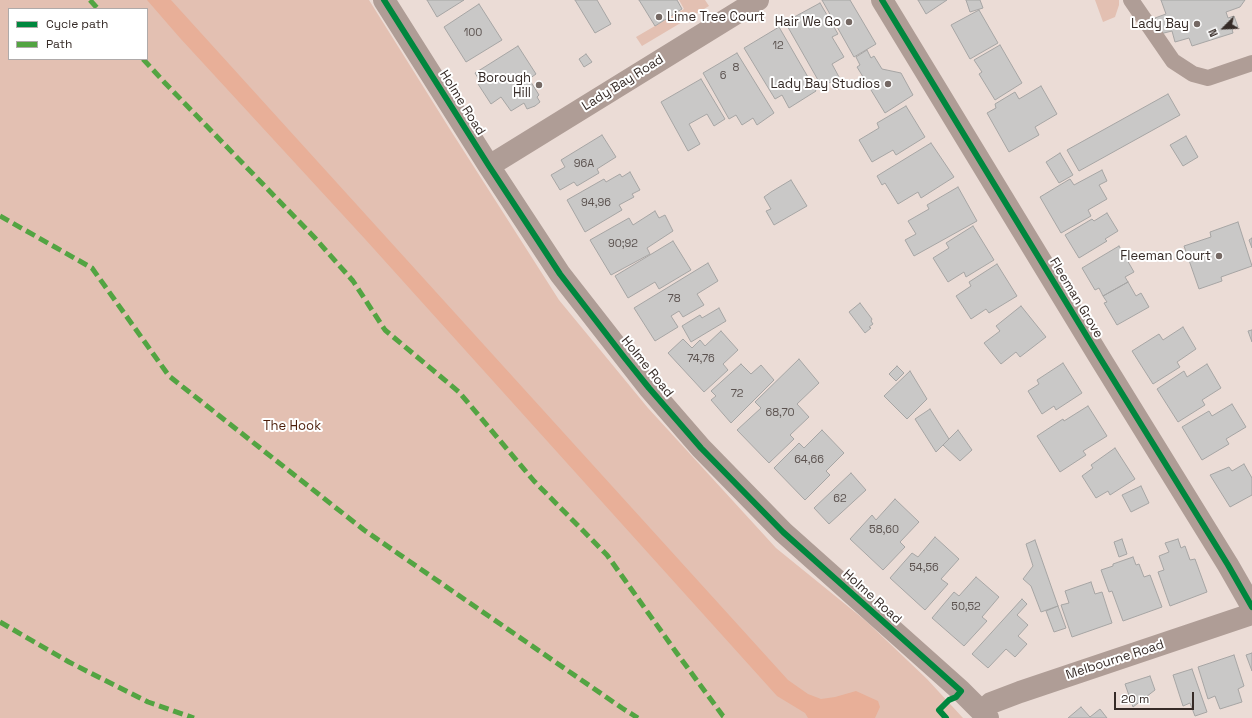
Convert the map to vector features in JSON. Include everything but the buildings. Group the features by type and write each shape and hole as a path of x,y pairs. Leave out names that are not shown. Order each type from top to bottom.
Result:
{"street":[{"name":"Holme Road","path":"384,0 489,166 560,274 649,388 701,448 783,532 961,691 985,715"},
{"name":"Lady Bay Road","path":"489,166 758,0"},
{"name":"Fleeman Grove","path":"882,0 1100,358 1232,571 1252,607"},
{"name":"Melbourne Road","path":"985,715 991,703 1020,692 1252,614"}],"lane":[{"path":"1131,0 1173,61 1193,74 1208,78 1252,63"}],"green space":[{"name":"The Hook","path":"0,0 369,0 559,300 648,408 776,548 866,621 927,679 963,718 0,718"},
{"path":"679,0 705,0 709,6 642,46 636,37 684,9"},
{"path":"1095,0 1119,0 1115,17 1103,22"}],"shaded area":[{"path":"147,0 171,0 788,680 808,694 821,699 856,691 878,701 880,707 875,718 808,718 805,713 777,696 365,239 180,38"}],"marked path":[{"path":"90,0 97,8"},
{"path":"144,60 315,238 353,281 385,330 459,392 534,481 607,555 676,652 726,718"},
{"path":"0,216 92,268 169,376 364,530 638,718"},
{"path":"0,622 69,662 148,702 194,718"}],"cycle path":[{"path":"384,0 489,166 560,274 624,357 701,448 783,532 961,691 956,697 949,700 939,710 946,718"},
{"path":"882,0 1228,565 1252,607"}],"place":[{"name":"Lime Tree Court","path":"659,17"},
{"name":"Hair We Go","path":"849,22"},
{"name":"Lady Bay","path":"1197,24"},
{"name":"Lady Bay Studios","path":"888,84"},
{"name":"Borough Hill","path":"539,85"},
{"name":"Fleeman Court","path":"1219,256"}]}
